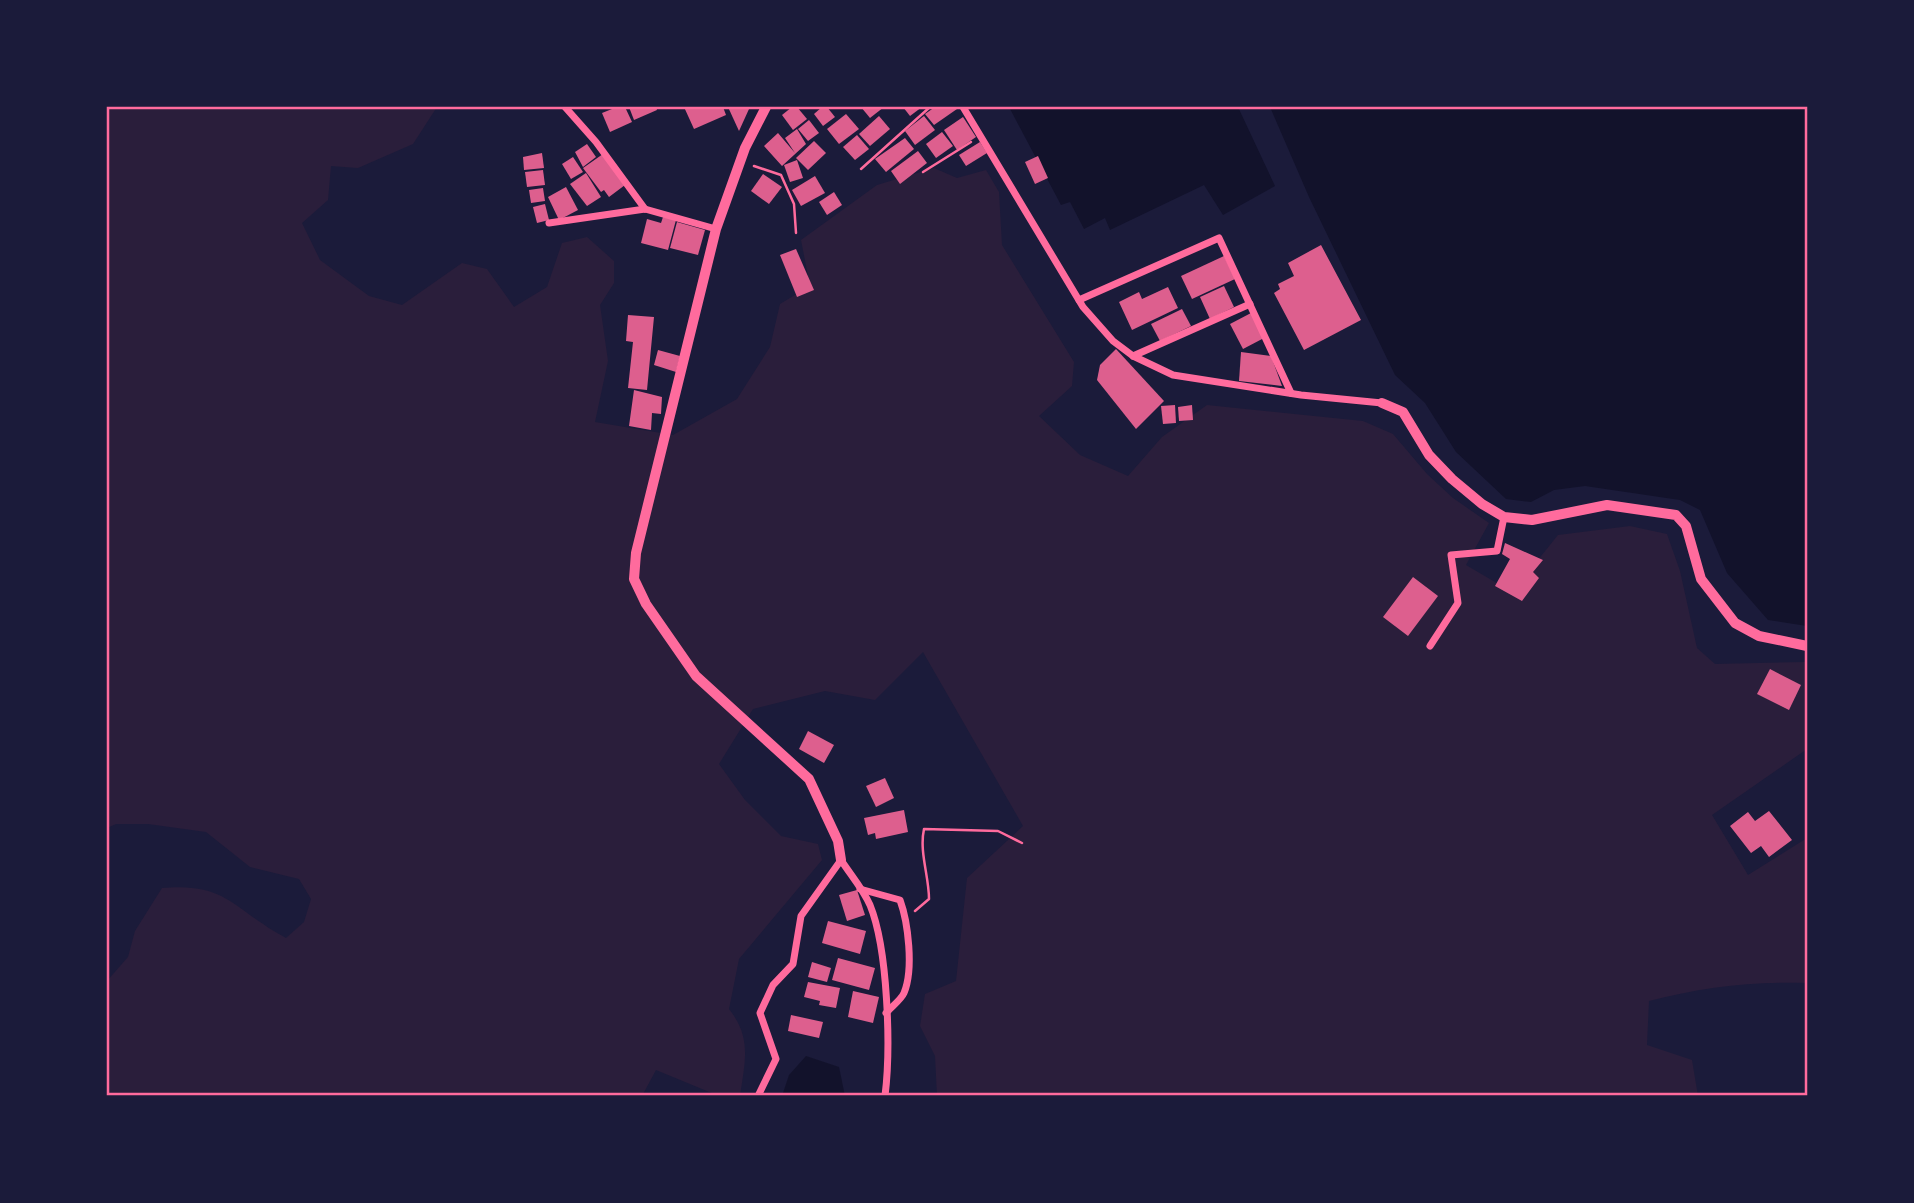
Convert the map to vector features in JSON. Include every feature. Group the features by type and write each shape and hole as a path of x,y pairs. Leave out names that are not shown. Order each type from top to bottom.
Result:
{"street":[{"path":"565,107 596,142 645,209"},
{"path":"766,107 741,162 716,229 636,553 634,579 646,604 696,676 809,779 838,841 841,860 869,903 878,930 886,1013 885,1096"},
{"path":"963,107 1079,300 1113,341 1133,356 1173,375 1291,393 1382,403 1403,412 1429,455 1452,479 1482,504 1504,517 1532,520 1607,505 1676,515 1686,526 1692,541 1701,579 1735,624 1759,636 1807,646"},
{"path":"549,223 645,209 716,229"},
{"path":"1079,300 1219,238 1291,393"},
{"path":"1133,356 1250,304"},
{"path":"1430,646 1458,603 1451,555 1497,551 1504,517"},
{"path":"758,1096 776,1059 760,1013 773,985 793,964 801,916 841,860"},
{"path":"860,889 900,900 907,918 908,961 904,994 886,1013"}],"path":[{"path":"861,169 930,107"},
{"path":"923,172 981,136"},
{"path":"741,162 781,175 794,205 796,233"},
{"path":"907,918 929,900 929,881 921,842 924,829 998,831 1022,843"}],"shaded area":[{"path":"107,107 437,107 413,144 358,168 331,166 328,200 302,223 320,260 369,296 402,305 462,263 487,269 514,307 547,287 562,243 587,237 614,261 614,283 600,305 608,361 595,422 673,435 737,399 770,347 780,304 810,286 801,240 877,185 934,168 957,178 986,170 999,192 1002,245 1074,362 1072,386 1039,416 1080,455 1128,476 1162,437 1207,405 1363,421 1393,434 1427,474 1453,498 1489,523 1466,565 1512,592 1558,535 1630,526 1667,534 1680,571 1697,648 1715,664 1805,662 1807,749 1712,815 1748,875 1807,838 1807,983 1728,986 1649,1001 1647,1045 1692,1060 1698,1096 937,1096 935,1056 920,1026 925,994 956,981 967,878 1023,826 923,652 875,700 825,691 753,709 719,764 745,800 781,836 818,844 822,860 739,959 729,1009 744,1040 745,1061 740,1096 719,1096 656,1070 642,1096 107,1096 107,981 128,957 135,931 162,888 202,889 216,894 286,938 304,922 311,899 299,879 250,867 206,832 148,824 116,824 107,828"},
{"path":"1009,107 1238,107 1275,186 1223,215 1204,185 1110,230 1105,218 1084,229 1070,202 1061,205"},
{"path":"1270,107 1807,107 1807,626 1768,620 1727,573 1700,510 1680,500 1585,486 1554,490 1531,502 1506,499 1456,452 1425,403 1395,375 1309,197"},
{"path":"806,1056 839,1067 845,1096 782,1096 789,1075"}],"building":[{"path":"625,107 632,122 610,132 602,113"},
{"path":"629,107 656,107 657,110 634,120"},
{"path":"684,107 723,107 726,115 694,129"},
{"path":"728,107 749,109 739,131"},
{"path":"792,107 797,107 807,119 793,130 782,115"},
{"path":"822,107 827,107 835,117 823,126 814,114"},
{"path":"861,107 884,107 870,118"},
{"path":"903,107 922,107 910,116"},
{"path":"935,107 957,109 934,125 925,114"},
{"path":"846,114 859,129 839,144 827,129"},
{"path":"879,116 890,129 870,146 859,134"},
{"path":"924,116 935,130 915,145 905,131"},
{"path":"963,117 976,137 957,150 944,130"},
{"path":"809,120 819,133 808,141 798,129"},
{"path":"797,129 806,144 782,166 764,146 778,133 795,153 785,138"},
{"path":"942,132 953,146 936,158 926,144"},
{"path":"857,135 869,149 855,160 843,147"},
{"path":"905,138 914,149 886,172 875,159"},
{"path":"814,141 826,153 808,170 796,158"},
{"path":"980,142 987,153 966,166 959,155"},
{"path":"587,144 596,157 583,167 575,152"},
{"path":"918,151 927,163 900,184 891,171"},
{"path":"542,153 544,168 524,170 523,157"},
{"path":"603,154 625,185 609,197 604,190 601,192 583,168"},
{"path":"1038,156 1048,178 1035,184 1025,162"},
{"path":"573,157 583,172 571,179 562,164"},
{"path":"797,160 803,178 790,182 784,165"},
{"path":"543,170 545,185 527,187 525,172"},
{"path":"586,173 601,197 587,206 570,184"},
{"path":"763,174 782,187 769,204 751,191"},
{"path":"815,176 825,193 801,206 792,190"},
{"path":"566,187 578,210 559,220 548,197"},
{"path":"543,188 545,201 531,203 529,190"},
{"path":"834,192 842,205 827,215 819,202"},
{"path":"545,204 549,220 537,223 533,207"},
{"path":"663,217 676,220 668,250 641,243 647,219 661,223"},
{"path":"677,222 705,230 698,255 670,248"},
{"path":"1321,245 1361,320 1304,350 1274,293 1280,289 1278,284 1294,276 1288,263"},
{"path":"796,249 814,290 797,297 780,255"},
{"path":"1224,256 1235,279 1192,299 1181,276"},
{"path":"1224,286 1234,307 1210,319 1200,297"},
{"path":"1168,287 1178,308 1132,330 1119,302 1139,292 1142,299"},
{"path":"1182,309 1191,326 1160,341 1151,324"},
{"path":"1251,313 1264,338 1243,349 1230,324"},
{"path":"628,315 654,317 647,390 628,388 633,342 626,341"},
{"path":"1116,349 1164,401 1136,429 1097,380 1100,365"},
{"path":"658,350 680,356 676,372 654,365"},
{"path":"1241,352 1271,356 1282,386 1239,381"},
{"path":"634,390 662,397 661,414 652,413 651,430 629,426"},
{"path":"1175,405 1176,423 1163,424 1161,406"},
{"path":"1192,405 1193,420 1179,421 1178,407"},
{"path":"1505,543 1543,560 1533,572 1539,578 1522,601 1495,586 1510,559 1502,554"},
{"path":"1413,577 1438,596 1408,636 1383,617"},
{"path":"1770,669 1801,685 1789,710 1757,694"},
{"path":"808,731 834,745 824,763 799,749"},
{"path":"885,778 894,798 876,807 866,786"},
{"path":"904,810 908,832 876,839 875,833 868,835 864,818"},
{"path":"1769,811 1792,840 1769,857 1761,846 1751,853 1730,826 1748,812 1755,821"},
{"path":"857,890 865,915 847,921 839,895"},
{"path":"828,921 866,931 860,954 822,943"},
{"path":"838,958 875,968 869,990 832,980"},
{"path":"812,962 831,968 827,982 808,977"},
{"path":"808,982 840,988 836,1008 819,1005 820,1001 804,997"},
{"path":"853,991 879,997 873,1023 848,1017"},
{"path":"791,1015 823,1022 819,1038 788,1031"}]}
